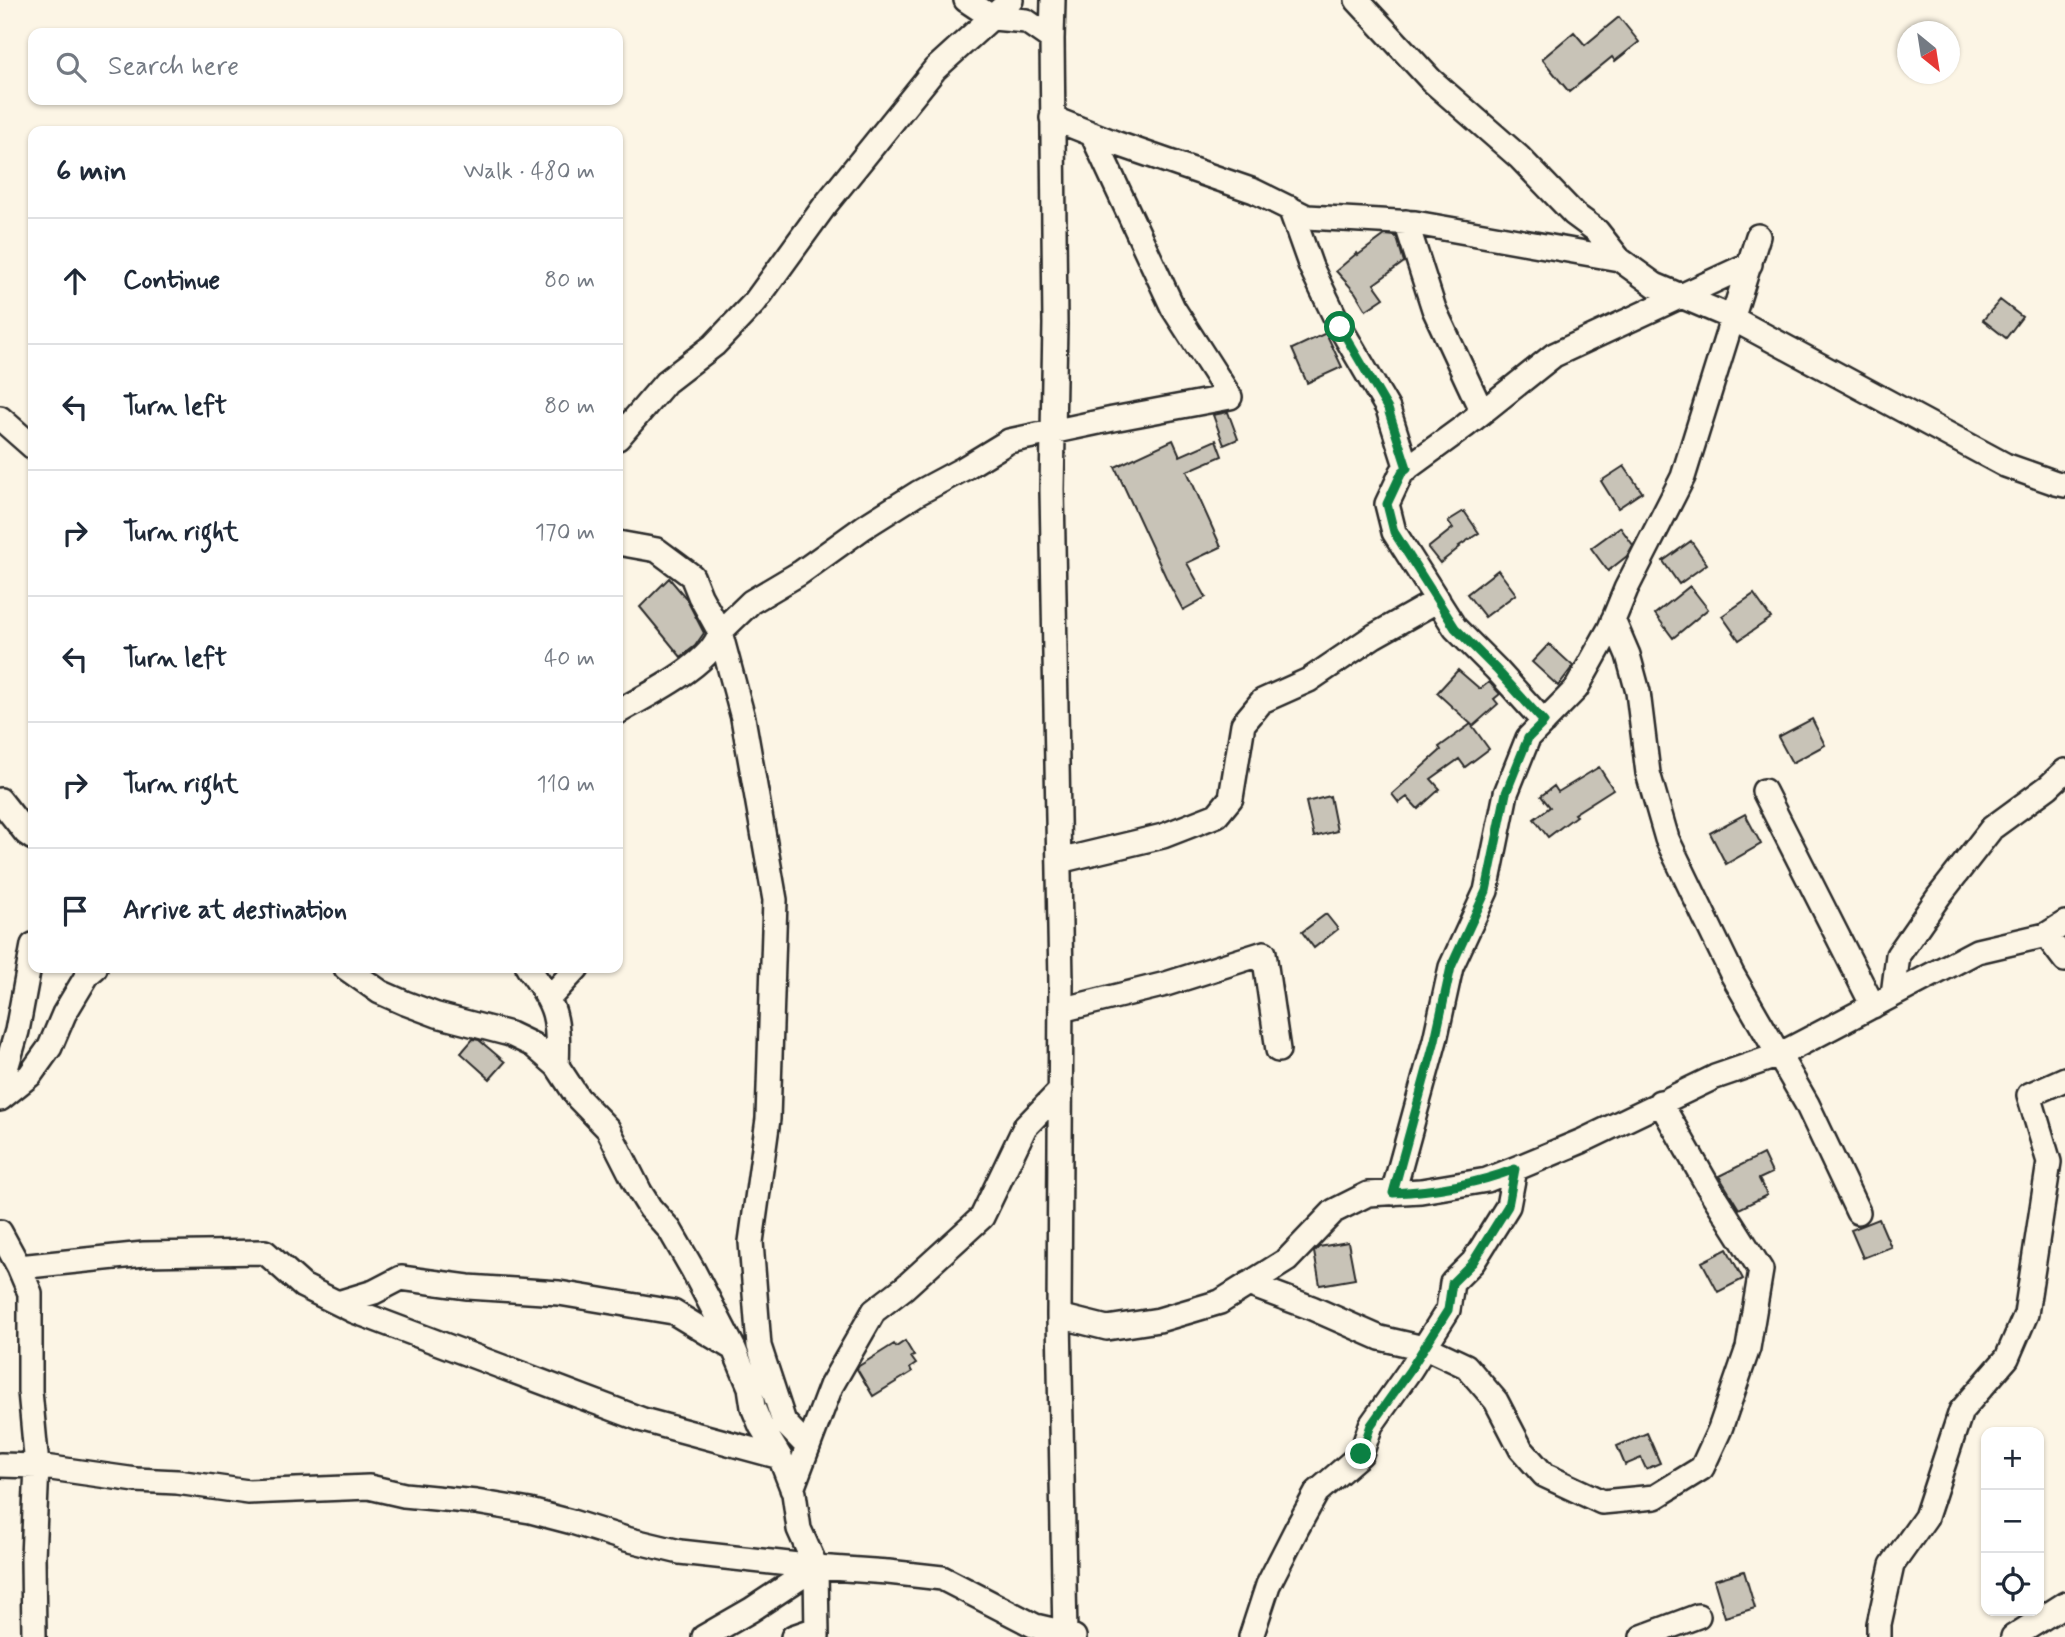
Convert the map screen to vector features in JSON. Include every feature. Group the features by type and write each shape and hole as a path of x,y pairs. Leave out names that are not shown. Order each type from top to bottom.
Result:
{"street":[{"path":"965,0 993,18 1026,21 1052,39"},
{"path":"623,433 666,382 714,345 755,302 826,204 935,69 1011,0"},
{"path":"0,1465 37,1466 248,1492 369,1487 404,1495 476,1502 530,1511 680,1552 942,1578 1035,1626 1068,1635 1059,1316 1061,1010 1052,502 1055,324 1053,0"},
{"path":"1357,0 1431,80 1519,157 1574,214 1597,231 1619,259 1655,285 1733,319 2005,465 2065,485"},
{"path":"1052,118 1254,191 1307,217 1406,222 1619,259"},
{"path":"623,709 695,666 719,638 720,632 751,602 800,573 864,527 918,493 1009,441 1230,397 1173,308 1092,134"},
{"path":"1290,208 1317,279 1340,327 1388,409 1407,468"},
{"path":"1406,222 1434,309 1482,412"},
{"path":"1393,1193 1435,1040 1451,967 1486,891 1506,793 1528,738 1576,689 1683,477 1758,236"},
{"path":"1544,722 1455,628 1394,532 1387,504 1402,472 1554,355 1750,264"},
{"path":"0,418 28,443"},
{"path":"623,544 657,550 692,576 720,632 743,718 775,900 768,1119 751,1242 759,1346 784,1422 808,1447"},
{"path":"1059,861 1163,836 1217,815 1231,799 1243,724 1262,701 1309,680 1374,636 1438,600"},
{"path":"1613,620 1628,655 1639,692 1648,773 1667,839 1732,974 1807,1104 1858,1212"},
{"path":"1893,995 1898,955 1939,896 1992,828 2048,788 2065,771"},
{"path":"1764,790 1872,1006"},
{"path":"0,800 28,832"},
{"path":"1059,1316 1107,1328 1159,1320 1220,1302 1287,1260 1334,1211 1368,1194 1421,1191 1487,1180 1515,1169 1582,1141 1715,1077 1779,1055 1977,951 2055,929 2065,960"},
{"path":"1061,1010 1166,984 1264,953 1278,1050"},
{"path":"0,1089 17,1031 28,972"},
{"path":"0,1099 30,1075 50,1046 64,1014 89,973"},
{"path":"353,973 380,992 405,1003 437,1015 510,1034 533,1045 557,1066 578,1098 608,1129 640,1192 670,1230 693,1270 734,1349 750,1387 757,1417 780,1457 792,1489 799,1528 816,1567 816,1633 793,1637"},
{"path":"532,973 549,998 558,1023 557,1066"},
{"path":"549,998 572,973"},
{"path":"1879,1637 1879,1624 1892,1565 1926,1517 1961,1411 2007,1357 2026,1314 2049,1162 2029,1096 2065,1079"},
{"path":"792,1489 831,1386 874,1311 904,1288 982,1217 1025,1127 1061,1090"},
{"path":"1248,1284 1380,1338 1424,1349 1466,1366 1496,1401 1521,1449 1544,1475 1602,1502 1655,1497 1702,1468 1720,1429 1748,1348 1761,1269 1709,1188 1660,1102"},
{"path":"1251,1637 1268,1585 1317,1492 1361,1454 1371,1425 1448,1310 1452,1283 1473,1262 1508,1206 1515,1169"},
{"path":"0,1232 30,1293 30,1391 37,1466 33,1557 34,1637"},
{"path":"19,1267 144,1254 265,1252 303,1286 354,1311 643,1420 780,1457"},
{"path":"338,1303 374,1292 401,1278 468,1287 559,1293 673,1312 734,1349"},
{"path":"704,1637 816,1567"},
{"path":"2013,1637 2065,1604"},
{"path":"1642,1637 1698,1616"}],"building":[{"path":"1619,17 1639,42 1615,61 1612,57 1569,92 1542,59 1574,32 1585,45"},
{"path":"1385,235 1397,238 1404,262 1374,284 1384,298 1366,310 1355,292 1336,271"},
{"path":"2000,300 2022,317 2006,338 1983,320"},
{"path":"1326,333 1342,367 1307,383 1292,349"},
{"path":"1228,412 1238,439 1224,445 1213,415"},
{"path":"1173,440 1180,456 1216,440 1222,456 1187,471 1221,547 1187,563 1206,597 1183,610 1115,467"},
{"path":"1624,466 1642,492 1618,508 1601,481"},
{"path":"1464,511 1479,533 1440,563 1428,548 1453,528 1448,521"},
{"path":"1620,527 1633,545 1627,556 1608,571 1591,548"},
{"path":"1691,541 1707,564 1679,584 1663,561"},
{"path":"1498,570 1516,594 1485,617 1467,594"},
{"path":"669,578 686,598 704,633 695,646 681,657 640,607"},
{"path":"1690,586 1708,609 1673,638 1655,614"},
{"path":"1754,594 1771,618 1739,640 1722,616"},
{"path":"1549,644 1573,666 1558,686 1532,662"},
{"path":"1458,670 1480,689 1489,682 1500,694 1494,699 1498,704 1473,726 1437,693"},
{"path":"1812,719 1825,745 1792,763 1778,737"},
{"path":"1471,724 1489,749 1465,767 1459,759 1431,779 1440,789 1418,809 1407,797 1399,803 1392,794 1441,750 1439,747"},
{"path":"1599,767 1613,789 1574,814 1576,816 1548,837 1534,819 1550,807 1541,796 1554,786 1558,792"},
{"path":"1330,796 1337,831 1314,837 1306,802"},
{"path":"1745,814 1761,844 1726,864 1710,833"},
{"path":"1326,914 1338,929 1314,948 1302,932"},
{"path":"473,1039 479,1040 505,1062 490,1079 461,1053"},
{"path":"1763,1154 1772,1173 1759,1179 1767,1195 1739,1209 1719,1176"},
{"path":"1879,1219 1891,1247 1863,1258 1851,1230"},
{"path":"1348,1242 1355,1279 1320,1285 1314,1252 1319,1247"},
{"path":"1727,1249 1743,1279 1718,1292 1702,1262"},
{"path":"905,1341 916,1364 910,1368 912,1372 873,1396 857,1369 894,1344 896,1347"},
{"path":"1647,1433 1660,1463 1646,1469 1641,1458 1625,1465 1617,1446"},
{"path":"1744,1571 1755,1608 1725,1617 1714,1580"}],"route":[{"path":"1340,327 1388,409 1407,468 1402,472 1387,504 1394,532 1455,628 1544,722 1528,738 1506,793 1486,891 1451,967 1435,1040 1393,1193 1487,1180 1515,1169 1508,1206 1473,1262 1452,1283 1448,1310 1371,1425 1361,1454"}]}
